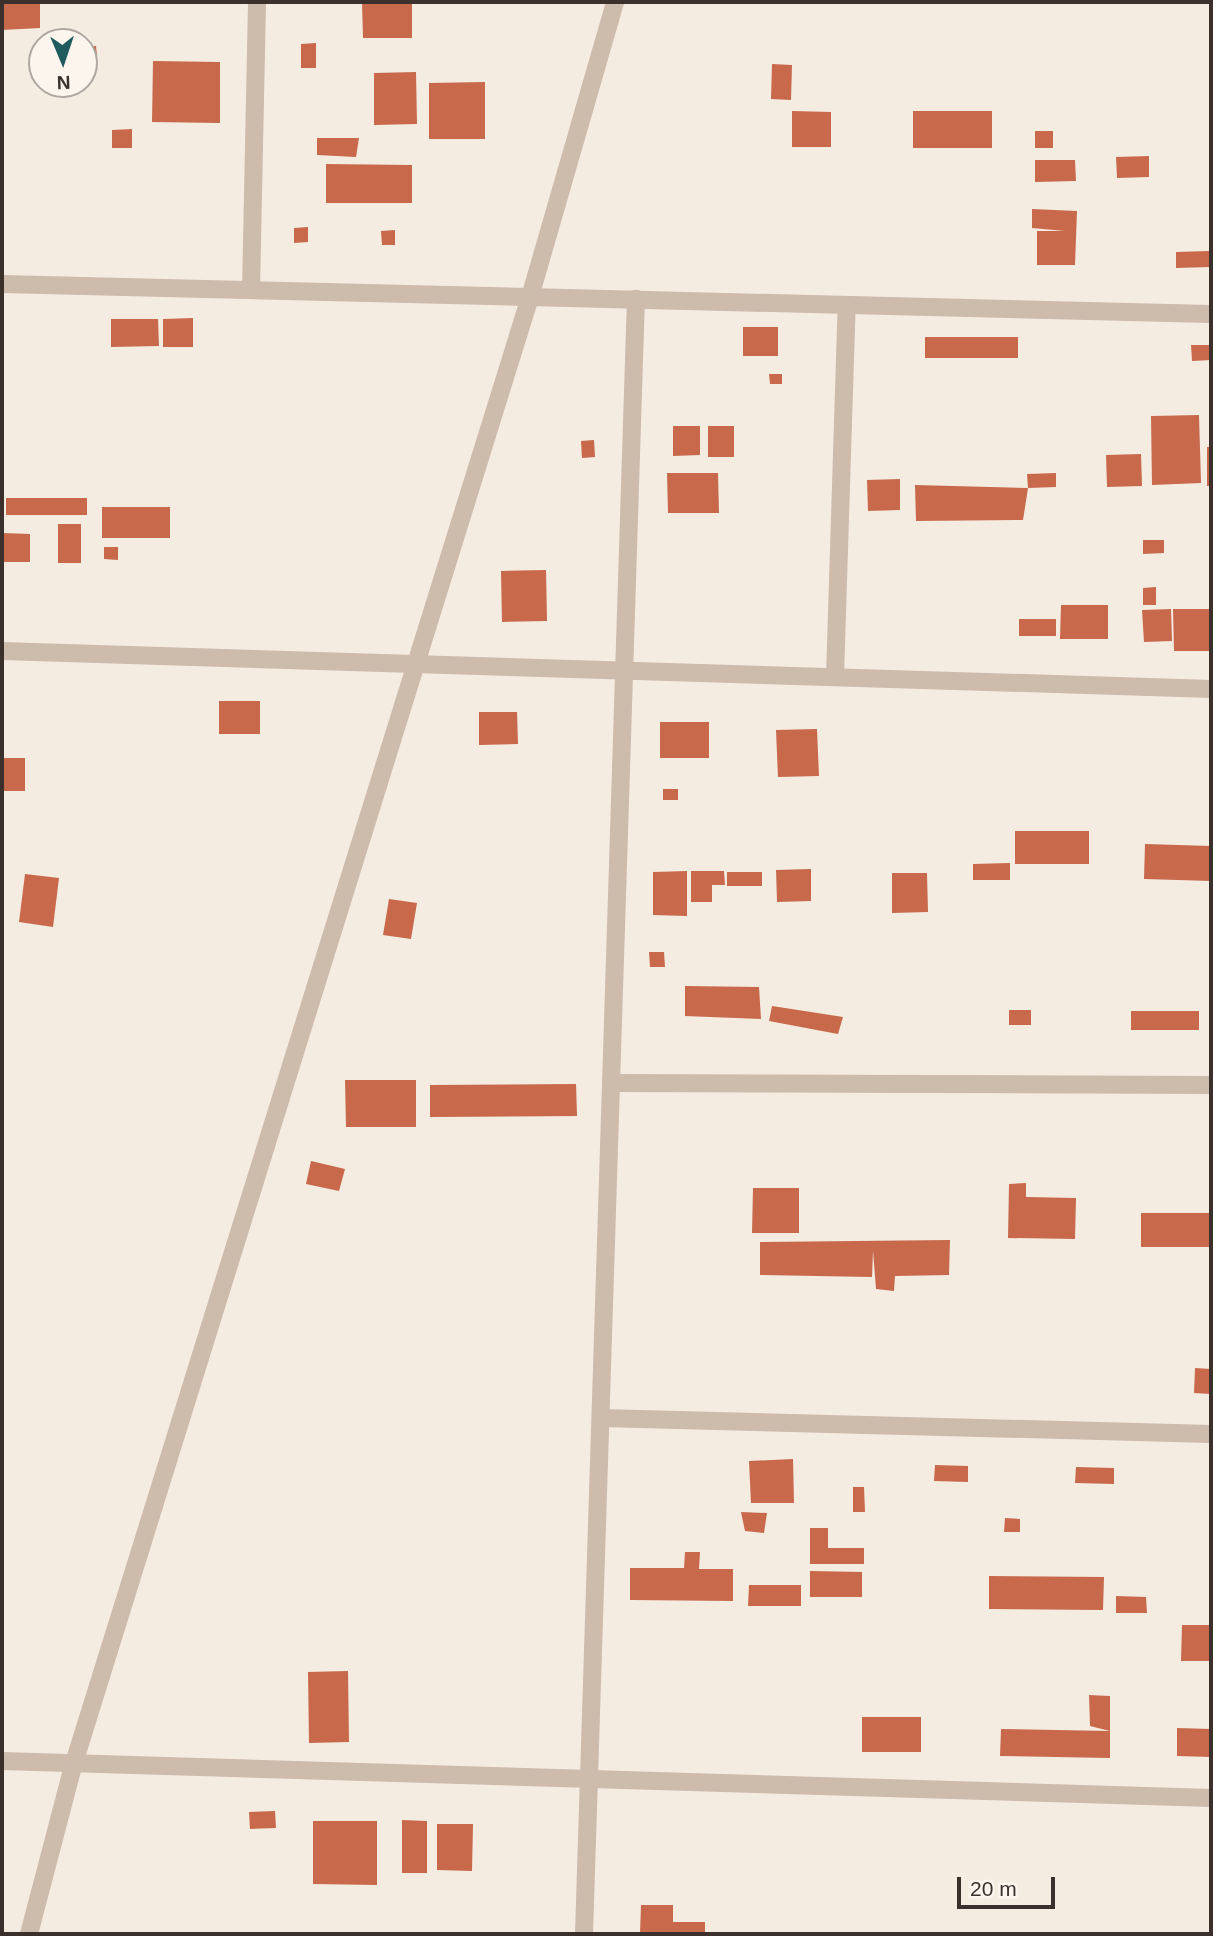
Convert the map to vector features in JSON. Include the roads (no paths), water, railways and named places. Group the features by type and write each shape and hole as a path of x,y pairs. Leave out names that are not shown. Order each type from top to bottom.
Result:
{"street":[{"path":"251,290 257,2"},
{"path":"29,1934 74,1763 413,664 530,297 615,2"},
{"path":"2,284 1211,314"},
{"path":"584,1934 636,299"},
{"path":"835,677 847,305"},
{"path":"2,651 1211,689"},
{"path":"611,1083 1211,1085"},
{"path":"601,1418 1211,1434"},
{"path":"2,1761 1211,1798"}]}
